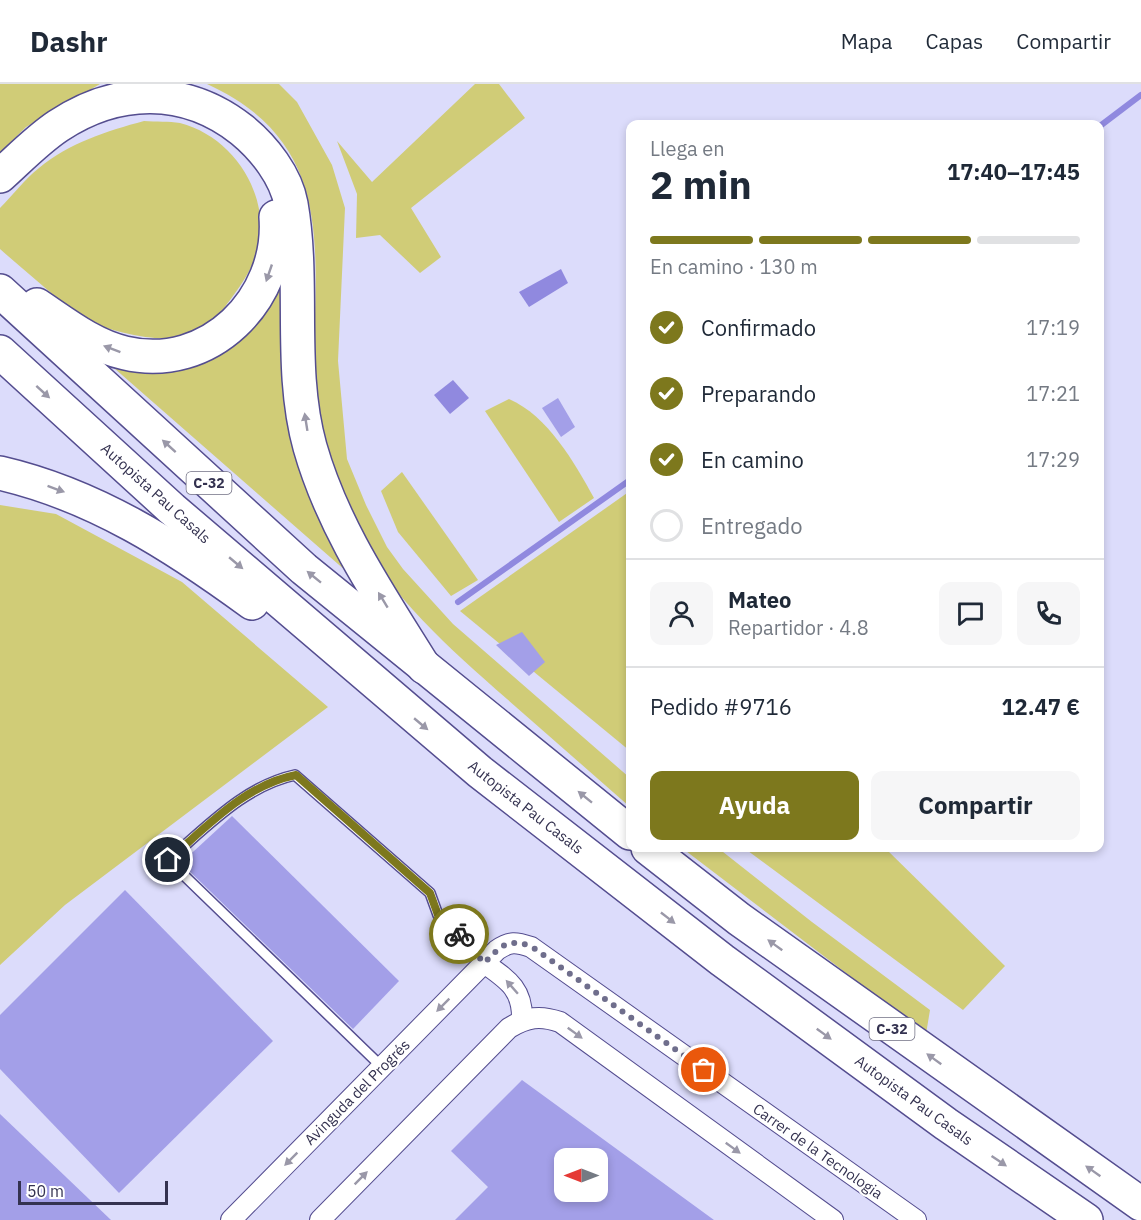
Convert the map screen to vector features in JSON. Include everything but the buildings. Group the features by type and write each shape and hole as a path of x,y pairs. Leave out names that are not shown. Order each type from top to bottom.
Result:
{"highway":[{"path":"0,176 58,126 86,110 115,99 146,94 177,97 206,107 249,136 276,168 291,202 296,254 302,393 309,444 321,482 349,545 424,667"},
{"path":"0,282 84,335 124,353 149,356 174,354 206,343 238,322 254,304 265,284 274,259 277,232 275,202 249,136"},
{"name":"C-32","path":"0,291 304,569 626,830"},
{"name":"Autopista Pau Casals","path":"0,352 172,509 376,686 480,772 722,960 945,1124 1086,1220"},
{"path":"0,472 70,494 99,506 153,535 206,570 318,652 376,686"},
{"name":"C-32","path":"653,852 748,926 1141,1204"}],"street":[{"name":"Carrer de la Tecnologia","path":"484,963 507,943 516,942 531,946 916,1220"},
{"path":"484,963 504,978 519,996 522,1020"},
{"name":"Avinguda del Progrés","path":"231,1220 484,963"},
{"path":"320,1220 510,1028 522,1020 538,1017 560,1022 833,1220"}],"lane":[{"path":"382,1067 168,860 234,803 278,779 296,775 430,893 438,915 467,942 484,963"}],"shaded area":[{"path":"0,84 100,84 26,127 0,153"},
{"path":"207,84 279,84 297,102 332,165 345,208 338,361 347,459 387,547 403,569 453,624 626,775 626,803 443,641 385,577 354,528 320,434 315,411 316,269 313,225 303,183 285,145 253,112"},
{"path":"475,84 499,84 525,118 411,208 441,257 420,273 380,235 356,238 357,194 337,141 372,182"},
{"path":"144,121 180,123 199,130 217,141 244,171 259,208 261,229 258,249 245,278 214,319 203,329 185,337 160,338 133,335 83,319 73,313 0,249 0,208 34,172 76,145"},
{"path":"561,269 568,283 529,307 519,292"},
{"path":"283,277 297,456 315,509 354,578 114,368 160,372"},
{"path":"453,380 469,398 450,414 434,395"},
{"path":"509,399 523,407 548,428 569,455 594,498 559,522 485,411"},
{"path":"402,472 478,580 451,596 398,532 381,491"},
{"path":"626,494 626,748 460,611"},
{"path":"0,505 56,514 182,582 328,707 65,905 0,965"},
{"path":"687,852 723,852 930,1010 926,1034"},
{"path":"749,852 889,852 1005,966 963,1010"}],"waterway":[{"path":"1104,123 1141,95"},
{"path":"458,602 626,483"}],"way so far":[{"path":"459,934 484,963 507,943 516,942 531,946 704,1070"}],"route":[{"path":"168,860 234,803 278,779 296,775 430,893 438,915 459,934"}]}
